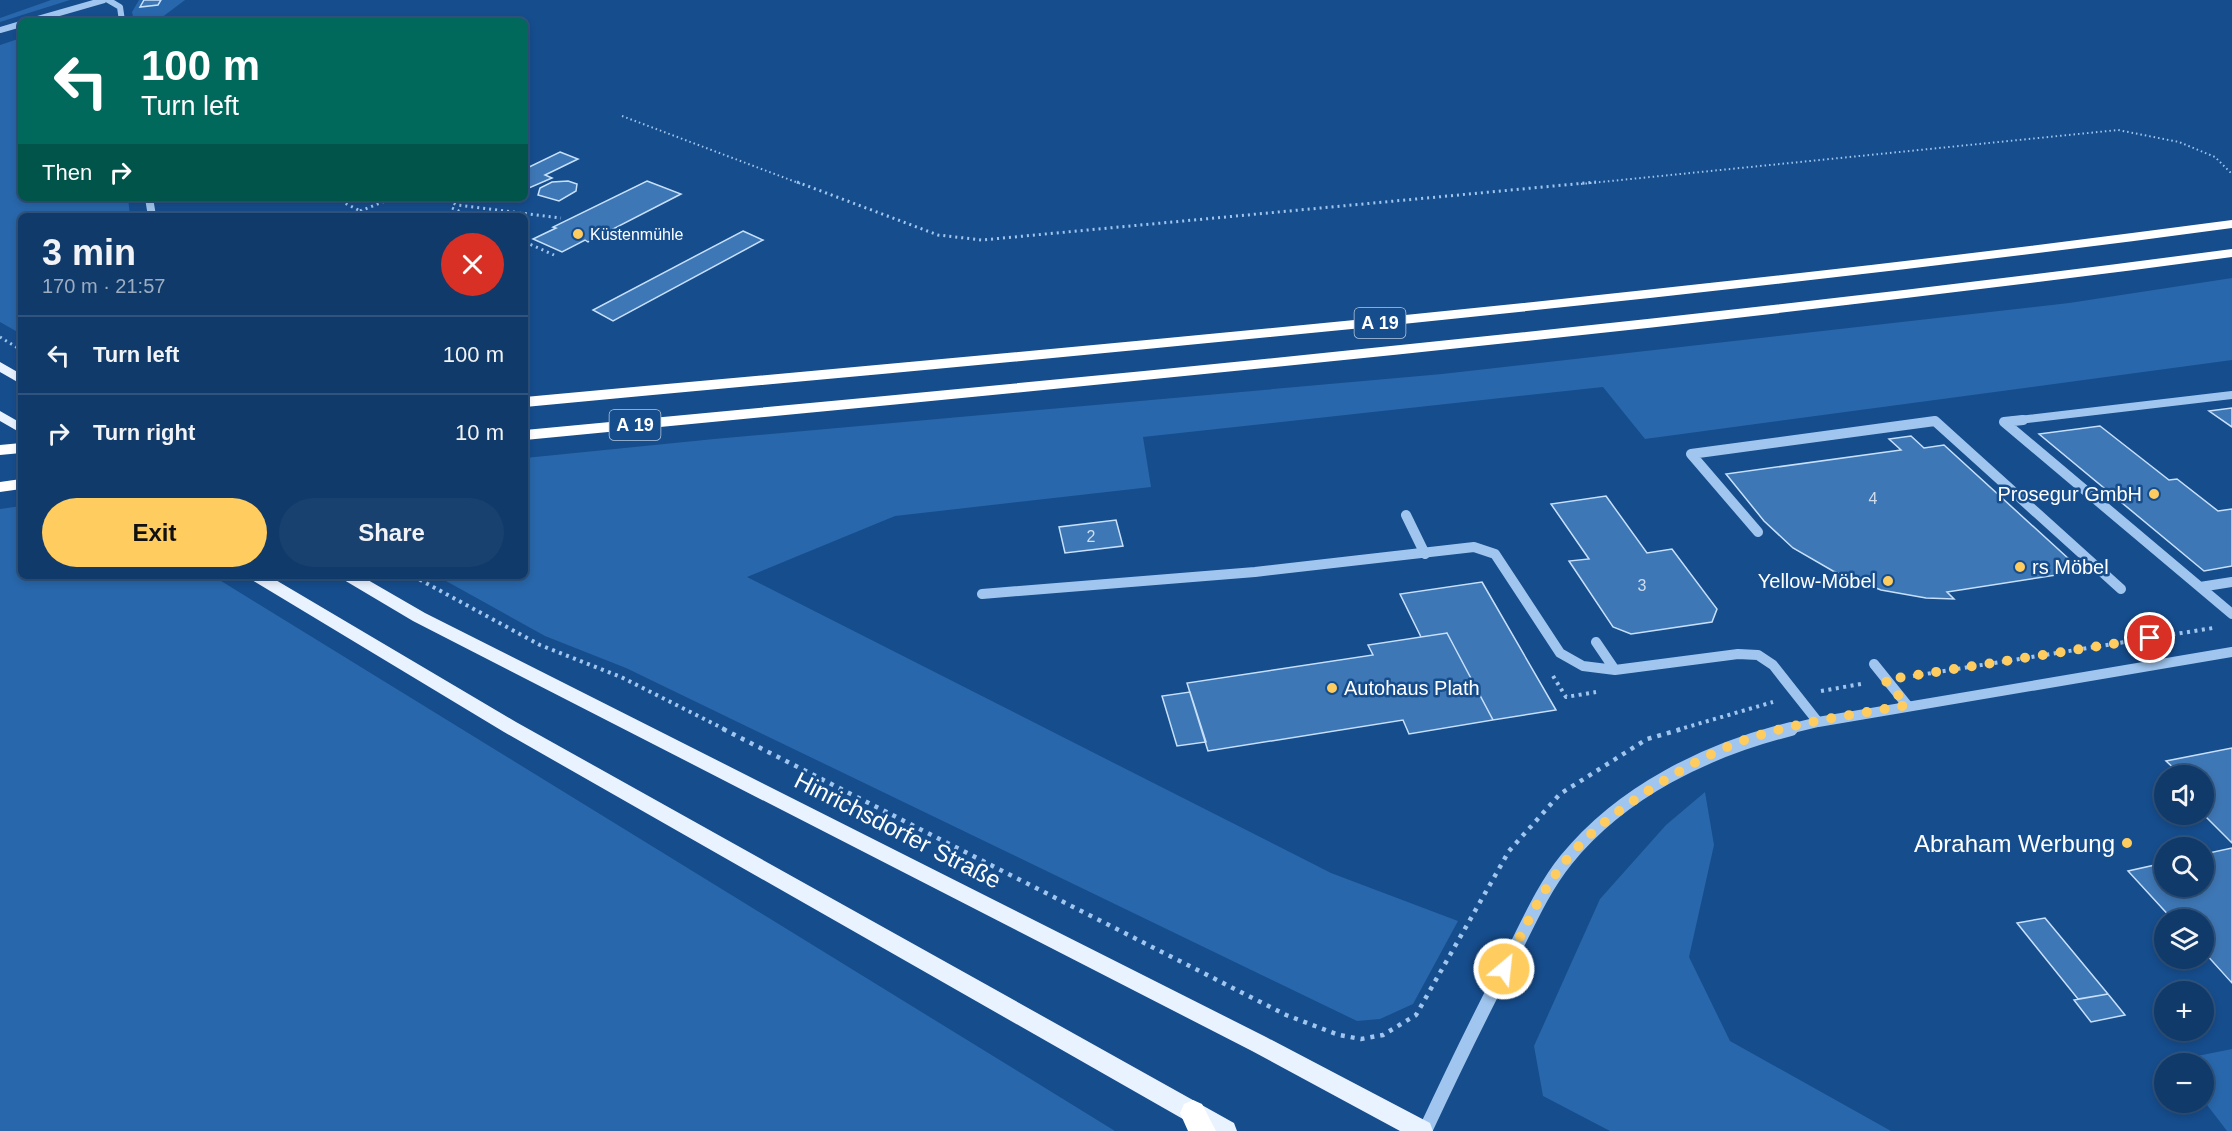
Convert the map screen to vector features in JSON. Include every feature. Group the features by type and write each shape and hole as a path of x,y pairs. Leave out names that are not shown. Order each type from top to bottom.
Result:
{"highway":[{"name":"A 19","path":"528,402 1580,303 1831,276 2232,224"},
{"name":"A 19","path":"528,435 1225,369 1708,319 2007,284 2232,253"},
{"path":"0,450 18,448"},
{"path":"0,487 18,484"}],"main road":[{"path":"0,366 18,378"},
{"path":"0,416 18,427"},
{"path":"262,579 549,749 1198,1122 1226,1131"},
{"name":"Hinrichsdorfer Straße","path":"355,579 419,616 1424,1131"}],"street":[{"path":"42,18 106,0 120,7 122,18"},
{"path":"0,30 18,25"},
{"path":"2232,394 2004,422 2232,614"},
{"path":"1758,532 1691,454 1935,421 2121,589"},
{"path":"1406,515 1425,554"},
{"path":"982,594 1255,572 1474,547 1495,554 1560,653 1583,666 1615,670 1738,654 1758,655 1773,665 1818,722"},
{"path":"2200,587 2232,582"},
{"path":"1596,642 1615,670"},
{"path":"1424,1131 1539,901 1567,859 1601,824 1658,784 1717,752 1763,736 1818,722 1907,705 2232,652"},
{"path":"1874,664 1907,705"}],"path":[{"path":"622,116 938,235 982,240 1356,206 2118,130 2179,142 2216,157 2232,174"},
{"path":"341,201 364,213"},
{"path":"360,211 385,201"},
{"path":"449,201 457,205 521,213"},
{"path":"452,208 463,213"},
{"path":"528,214 561,218"},
{"path":"528,243 554,255"},
{"path":"0,337 18,348"},
{"path":"419,579 540,645 621,677 1286,1015 1342,1036 1370,1039"},
{"path":"1772,702 1885,680 2222,626"}],"shaded area":[{"path":"51,0 70,0 0,22 0,18"},
{"path":"139,0 185,0 161,18 133,18 132,12"},
{"path":"18,39 18,201 128,201 130,213 18,213 18,332 0,322 0,45"},
{"path":"2232,278 2232,360 1645,439 1603,387 1143,437 1151,487 895,516 747,577 1331,873 1458,921 1413,1004 1380,1019 1357,1021 626,668 545,636 442,579 528,579 528,458 1442,374 2069,303"},
{"path":"18,506 18,579 218,579 1115,1131 0,1131 0,509"},
{"path":"1705,792 1714,845 1689,957 1730,1041 1891,1131 1610,1131 1543,1096 1534,1046 1600,899 1666,825"},
{"path":"2232,1049 2232,1131 2227,1131 2213,1113 2214,1053 2212,1053"}],"building":[{"path":"144,0 161,0 158,5 140,7"},
{"path":"560,152 578,159 545,175 552,178 529,188 528,168"},
{"path":"568,181 577,184 576,191 559,201 538,195 540,188 552,182"},
{"path":"647,181 681,194 588,242 585,240 562,252 533,239 556,228 553,227"},
{"path":"743,231 763,240 613,321 593,310"},
{"path":"2232,408 2232,427 2209,411"},
{"name":"Prosegur GmbH","path":"2100,426 2169,480 2177,479 2218,511 2232,509 2232,566 2204,571 2039,434"},
{"path":"1911,436 1924,448 1944,445 2082,571 1947,592 1954,599 1926,598 1881,590 1833,571 1793,548 1764,521 1726,474 1901,450 1889,439"},
{"path":"1606,496 1647,553 1672,549 1717,609 1712,622 1631,634 1613,627 1569,561 1589,559 1551,504"},
{"path":"1116,520 1123,546 1065,553 1059,527"},
{"path":"1482,582 1556,710 1493,720 1447,633 1421,637 1400,594"},
{"name":"Autohaus Plath","path":"1447,633 1493,720 1409,734 1403,720 1208,751 1187,683 1373,655 1368,645"},
{"path":"1190,692 1206,742 1177,746 1162,696"},
{"path":"2232,748 2232,843 2214,825 2214,765 2170,765 2166,761"},
{"path":"2232,848 2232,983 2214,963 2214,909 2163,909 2128,871 2154,865 2154,897 2214,897 2214,852"},
{"path":"2045,918 2108,994 2078,999 2017,923"},
{"path":"2108,994 2125,1015 2091,1022 2074,1000"}],"place":[{"name":"Küstenmühle","path":"578,234"},
{"name":"Prosegur GmbH","path":"2154,494"},
{"name":"rs Möbel","path":"2020,567"},
{"name":"Yellow-Möbel","path":"1888,581"},
{"name":"Autohaus Plath","path":"1332,688"},
{"name":"Abraham Werbung","path":"2127,843"}],"route":[{"path":"1504,969 1539,901 1567,859 1601,824 1658,784 1717,752 1763,736 1818,722 1907,705 1885,680 2150,638"}]}
